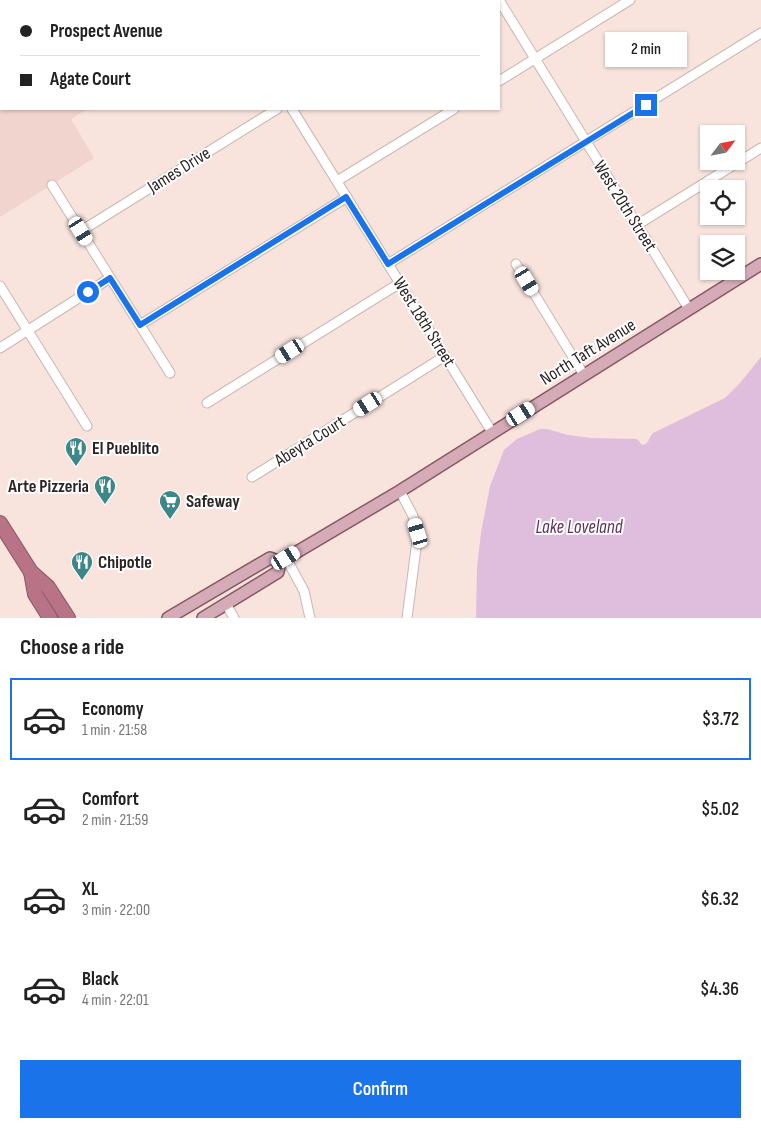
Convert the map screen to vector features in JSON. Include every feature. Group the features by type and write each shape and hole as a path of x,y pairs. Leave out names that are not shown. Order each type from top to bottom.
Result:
{"highway":[{"path":"0,523 31,572 48,586 68,618"},
{"path":"31,572 35,594 50,618"}],"main road":[{"name":"North Taft Avenue","path":"203,618 278,572 283,560 400,491 761,264"},
{"name":"North Taft Avenue","path":"168,618 270,558 283,560"}],"street":[{"path":"500,80 630,0"},
{"name":"West 20th Street","path":"500,2 688,309"},
{"path":"388,264 761,33"},
{"name":"James Drive","path":"81,231 274,110"},
{"name":"West 18th Street","path":"293,110 492,432"},
{"path":"337,181 452,110"},
{"path":"637,225 761,148"},
{"path":"52,185 170,373"},
{"path":"140,325 346,197"},
{"path":"516,264 584,375"},
{"path":"0,348 110,278"},
{"path":"207,403 400,283"},
{"path":"0,286 87,426"},
{"name":"Abeyta Court","path":"252,477 445,356"},
{"path":"400,491 413,516 418,533 407,618"},
{"path":"283,560 304,591 310,618"},
{"path":"226,604 234,618"}],"shaded area":[{"path":"0,110 85,110 71,119 94,158 0,217"}],"water":[{"name":"Lake Loveland","path":"761,357 761,618 476,618 477,568 481,533 490,486 504,450 517,439 540,429 591,438 637,439 642,445 645,444 653,433 725,398"}],"place":[{"name":"El Pueblito","path":"76,467"},
{"name":"Arte Pizzeria","path":"105,505"},
{"name":"Safeway","path":"170,520"},
{"name":"Chipotle","path":"82,581"}],"route":[{"path":"88,292 110,278 140,325 346,197 388,264 646,105"}]}
